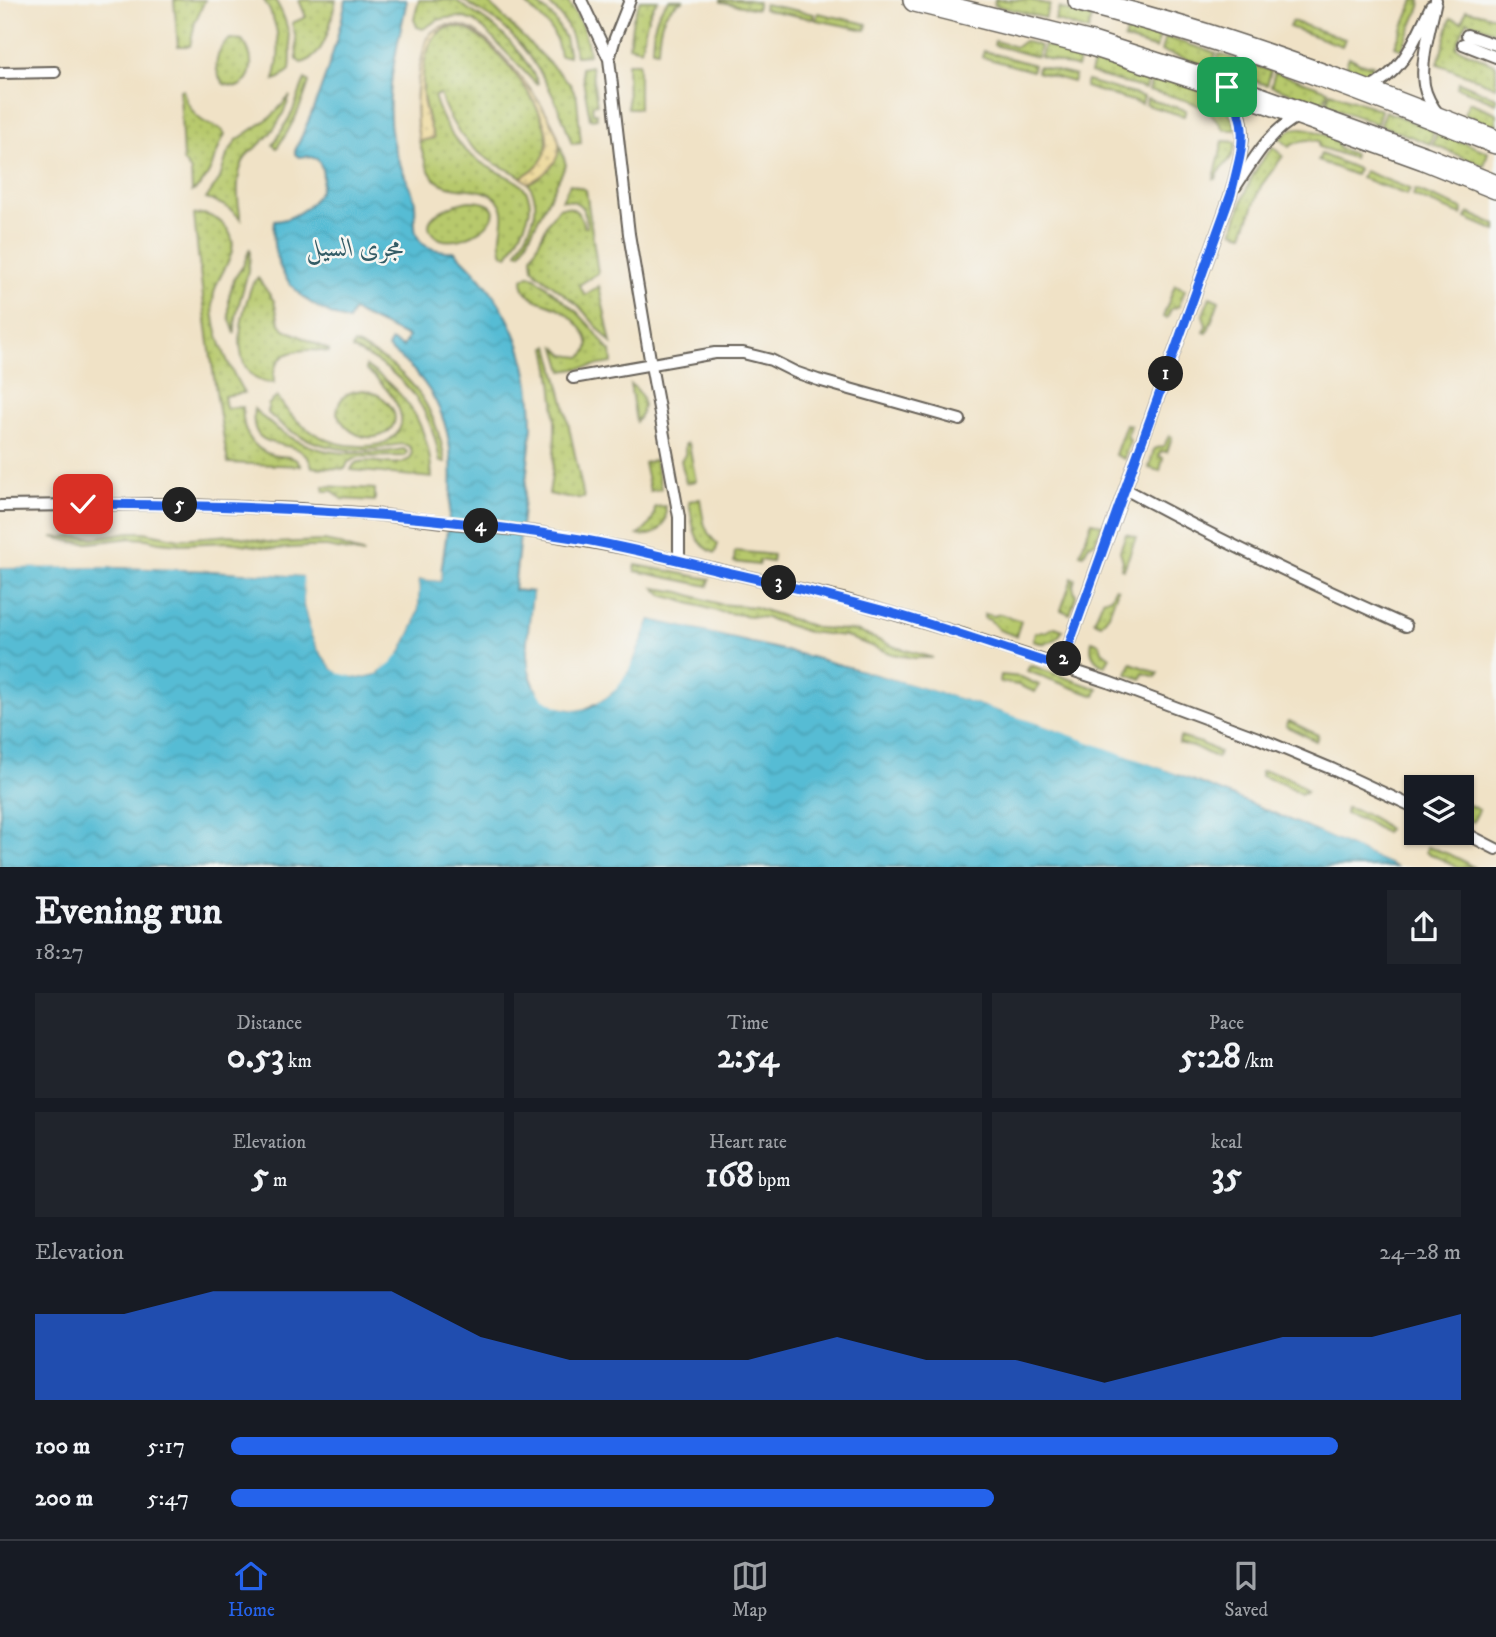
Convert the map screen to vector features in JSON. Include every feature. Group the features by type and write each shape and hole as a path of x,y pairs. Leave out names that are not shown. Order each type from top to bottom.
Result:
{"street":[{"path":"915,0 1092,44 1227,87 1496,187"},
{"path":"1080,0 1202,35 1365,91 1496,142"}],"lane":[{"path":"581,0 609,59 629,234 679,517 679,560"},
{"path":"609,59 630,0"},
{"path":"1365,91 1388,78 1403,61 1435,0"},
{"path":"1435,0 1423,75 1428,99 1442,121"},
{"path":"1496,46 1465,39 1496,57"},
{"path":"0,73 55,72"},
{"path":"1061,667 1231,194 1243,131 1236,101 1227,87"},
{"path":"1231,194 1270,137 1281,127 1304,114"},
{"path":"573,378 715,353 743,353 771,360 806,376 960,420"},
{"path":"1125,489 1236,547 1406,626"},
{"path":"0,506 228,506 360,513 535,532 630,549 855,603 962,634 1184,709 1332,769 1404,802"},
{"path":"1474,838 1496,849"}],"green space":[{"path":"174,0 205,0 195,22 190,46 178,46"},
{"path":"264,0 275,0 287,25 290,42 290,70 274,80 278,39"},
{"path":"299,0 336,0 322,46 309,60 301,63 297,60 292,23 306,17"},
{"path":"419,0 456,0 484,19 513,45 538,83 536,84 474,21 460,17 446,18 423,29 417,27 414,19"},
{"path":"463,0 486,0 570,84 577,98 581,143 572,144 544,79 513,36 500,24"},
{"path":"522,0 532,0 551,15 565,38 569,56 560,56 551,30"},
{"path":"544,0 568,2 582,27 589,55 576,56 566,24"},
{"path":"640,0 658,0 648,17 641,49 629,46 633,18"},
{"path":"669,0 684,0 666,14 659,34 658,50 652,49 657,17"},
{"path":"995,0 1031,0 1050,5 1045,18 994,5"},
{"path":"1414,0 1421,0 1420,7 1402,49 1395,46"},
{"path":"721,2 758,2 757,9"},
{"path":"764,4 814,14 813,19 763,9"},
{"path":"1059,8 1092,18 1088,31 1055,20"},
{"path":"1466,10 1496,17 1496,32 1467,21 1456,47 1496,65 1496,87 1438,64 1451,18 1462,22"},
{"path":"818,13 867,24 866,30 816,20"},
{"path":"1292,21 1345,39 1342,46 1289,27"},
{"path":"1128,26 1160,36 1156,49 1124,39"},
{"path":"454,27 466,29 495,51 522,83 542,119 546,136 543,159 521,177 474,149 448,115 440,94 434,96 440,113 458,143 485,165 518,183 527,192 530,206 528,218 508,256 503,254 501,247 503,210 495,197 478,190 440,183 428,169 419,141 434,138 423,91 426,56 436,36"},
{"path":"1165,37 1216,53 1211,67 1161,51"},
{"path":"230,39 242,40 251,59 247,78 237,87 224,84 217,67 218,54"},
{"path":"995,41 1016,47 1024,41 1040,46 1037,57 994,45"},
{"path":"1044,45 1080,56 1077,68 1041,57"},
{"path":"984,51 1034,65 1032,71 982,57"},
{"path":"1219,54 1271,71 1267,85 1215,68"},
{"path":"1349,57 1360,63 1373,65 1369,73 1351,70 1346,65"},
{"path":"1094,60 1148,76 1145,89 1090,73"},
{"path":"627,63 639,63 639,108 628,108"},
{"path":"591,66 597,104 592,105 597,118 590,119 581,68"},
{"path":"1038,66 1075,76 1073,82 1037,72"},
{"path":"1275,72 1328,90 1323,104 1271,86"},
{"path":"1153,77 1192,87 1215,98 1231,116 1236,130 1224,130 1210,113 1201,107 1149,90"},
{"path":"305,79 309,82 300,108 277,148 273,145 292,113"},
{"path":"1087,81 1144,97 1142,104 1085,87"},
{"path":"1459,82 1496,98 1496,103 1457,87"},
{"path":"180,90 183,90 197,117 225,134 208,174 192,192 191,171 183,161"},
{"path":"1330,92 1381,110 1377,124 1326,105"},
{"path":"290,96 275,128 248,154 240,169 238,194 241,219 225,206 206,199 220,178 227,155 237,140 272,116"},
{"path":"1147,99 1186,110 1184,116 1146,105"},
{"path":"1469,102 1496,113 1496,127 1464,114"},
{"path":"1385,111 1434,130 1430,144 1380,125"},
{"path":"1301,128 1337,139 1338,148 1354,154 1353,158 1319,147 1319,141 1303,141 1289,147 1279,138 1292,129"},
{"path":"1437,132 1488,152 1484,166 1433,145"},
{"path":"1223,141 1236,142 1235,149 1214,179"},
{"path":"559,142 566,165 521,253 517,252 530,227 535,210 533,192 528,183 549,167"},
{"path":"1273,147 1283,156 1261,186 1243,234 1233,231 1252,176"},
{"path":"1321,154 1358,169 1355,175 1318,161"},
{"path":"1364,171 1410,189 1407,195 1361,178"},
{"path":"570,184 586,190 598,273 579,285 585,295 599,286 611,343 579,306 533,268 534,252 549,221 559,208 569,207 576,211 584,227 587,227 586,215 581,207 574,201 562,200"},
{"path":"1415,190 1463,209 1461,215 1413,196"},
{"path":"470,201 492,207 493,215 486,226 472,235 455,240 439,238 433,234 429,227 434,216 449,207"},
{"path":"1469,213 1496,225 1496,231 1466,218"},
{"path":"203,214 223,224 231,235 232,242 230,257 215,290 213,314 223,349 244,393 224,396 226,408 243,407 245,430 258,448 272,455 295,459 301,466 228,463 208,339 194,215"},
{"path":"250,248 235,334 229,316 229,297 234,279"},
{"path":"529,275 577,312 611,351 612,363 563,371 556,347 565,355 581,357 586,352 587,339 579,325 567,314 527,293 522,282"},
{"path":"258,278 274,301 279,322 284,329 329,350 299,351 283,357 277,363 274,383 260,380 250,373 241,350 244,308 251,286"},
{"path":"1175,285 1185,289 1179,306 1171,309 1167,318 1163,317"},
{"path":"1210,297 1219,301 1207,333 1204,332 1206,325 1203,315"},
{"path":"354,344 390,364 416,390 435,422 445,462 440,462 430,424 412,393 386,368 352,349"},
{"path":"549,346 584,498 549,494 555,420 546,347"},
{"path":"366,366 394,388 414,413 426,443 432,478 351,470 355,464 365,461 399,463 411,458 412,452 403,444 360,450 316,443 290,431 268,413 268,405 277,397 303,426 325,439 363,446 386,442 398,432 400,413 389,393 366,370"},
{"path":"630,384 639,392 643,401 640,417 636,422"},
{"path":"364,390 383,398 394,414 394,423 389,431 380,436 357,434 346,427 337,413 345,396"},
{"path":"254,409 288,436 323,450 361,453 404,449 407,452 405,456 359,457 348,462 345,469 312,467 307,456 298,450 267,441 259,435 254,425"},
{"path":"1126,424 1130,425 1127,435 1130,441 1124,459 1115,455"},
{"path":"1169,436 1172,437 1167,452 1161,451 1159,456 1163,458 1160,471 1149,468 1154,449 1164,446"},
{"path":"687,443 696,481 686,483 681,460 685,455"},
{"path":"655,460 661,489 650,491 644,463"},
{"path":"324,486 375,489 375,501 342,499 333,491 324,491"},
{"path":"700,499 709,535 718,544 715,553 702,544 693,525 689,501"},
{"path":"665,506 665,519 660,529 651,534 638,535 650,523 655,507"},
{"path":"1092,522 1102,525 1095,542 1088,546 1084,554 1080,553"},
{"path":"130,532 179,539 231,535 272,543 324,541 364,554 327,547 275,549 229,542 180,544 131,538 88,543 52,537 96,537"},
{"path":"1126,534 1136,537 1124,569 1121,568 1123,561 1120,551"},
{"path":"735,551 773,555 772,562 759,560 759,565 734,562"},
{"path":"636,565 710,579 708,586 635,571"},
{"path":"1072,578 1075,579 1073,586 1076,596 1070,614 1061,610"},
{"path":"655,588 680,592 719,604 754,607 818,628 857,631 895,647 933,658 892,654 845,636 808,632 766,618 720,612 662,595"},
{"path":"1115,588 1118,589 1109,614 1101,624 1094,621 1103,600 1111,597"},
{"path":"984,614 1000,614 1021,621 1016,636 999,630 990,620 984,618"},
{"path":"1055,627 1063,630 1054,640 1046,643 1033,641 1035,632 1045,632"},
{"path":"1092,641 1100,644 1102,651 1110,657 1105,666 1093,656"},
{"path":"1131,663 1158,673 1156,677 1143,673 1141,679 1127,674"},
{"path":"1030,665 1098,689 1095,696 1027,671"},
{"path":"1001,675 1021,677 1039,685 1035,692 1000,682"},
{"path":"1289,721 1318,735 1316,741 1286,726"},
{"path":"1180,737 1219,752 1217,758 1179,743"},
{"path":"1261,771 1286,776 1307,791 1301,794 1282,783 1261,776"},
{"path":"1346,808 1368,815 1388,829 1385,833 1366,821 1345,814"},
{"path":"1474,808 1479,810 1474,820"},
{"path":"1427,847 1451,855 1473,867 1457,867 1426,852"}],"sand":[{"path":"446,25 468,28 479,35 493,46 522,78 547,114 559,142 558,156 545,172 534,180 528,183 521,177 537,166 546,151 545,126 529,94 504,60 478,35 466,29 453,27 442,30 434,37 429,48 423,73 423,97 434,138 419,141 416,97 423,53 429,35"}],"water":[{"name":"مجرى السيل","path":"346,0 407,0 393,69 390,121 396,154 415,202 416,232 428,247 454,251 473,269 502,309 522,352 531,400 532,427 514,590 533,592 528,659 534,685 545,698 561,706 581,709 592,706 608,695 624,677 650,619 846,666 1074,735 1291,820 1398,867 0,867 0,568 152,568 304,576 304,606 318,649 333,669 359,678 377,674 401,651 418,609 419,579 440,581 451,499 450,446 444,421 433,396 416,373 388,348 391,341 403,347 408,337 353,311 348,321 316,306 291,285 276,257 274,221 295,215 305,208 320,191 323,180 317,159 299,157 295,151 325,77"}],"pier":[{"path":"118,563 305,572 307,606 321,648 335,666 359,674 383,667 398,649 411,623 417,576 437,577 438,570 442,570 440,581 419,579 418,609 414,624 392,663 377,674 359,678 341,674 333,669 318,649 304,606 303,576 118,567 0,568 0,564"},
{"path":"533,592 536,593 532,667 541,690 560,704 584,705 613,687 628,664 650,615 811,652 966,696 1195,777 1344,839 1401,867 1194,780 1042,725 810,655 650,619 631,666 616,689 585,708 576,710 559,707 538,692 529,668 528,642"}],"route":[{"path":"83,504 300,509 438,520 535,532 630,549 842,599 962,634 1061,667 1231,194 1243,131 1236,101 1227,87"}]}
